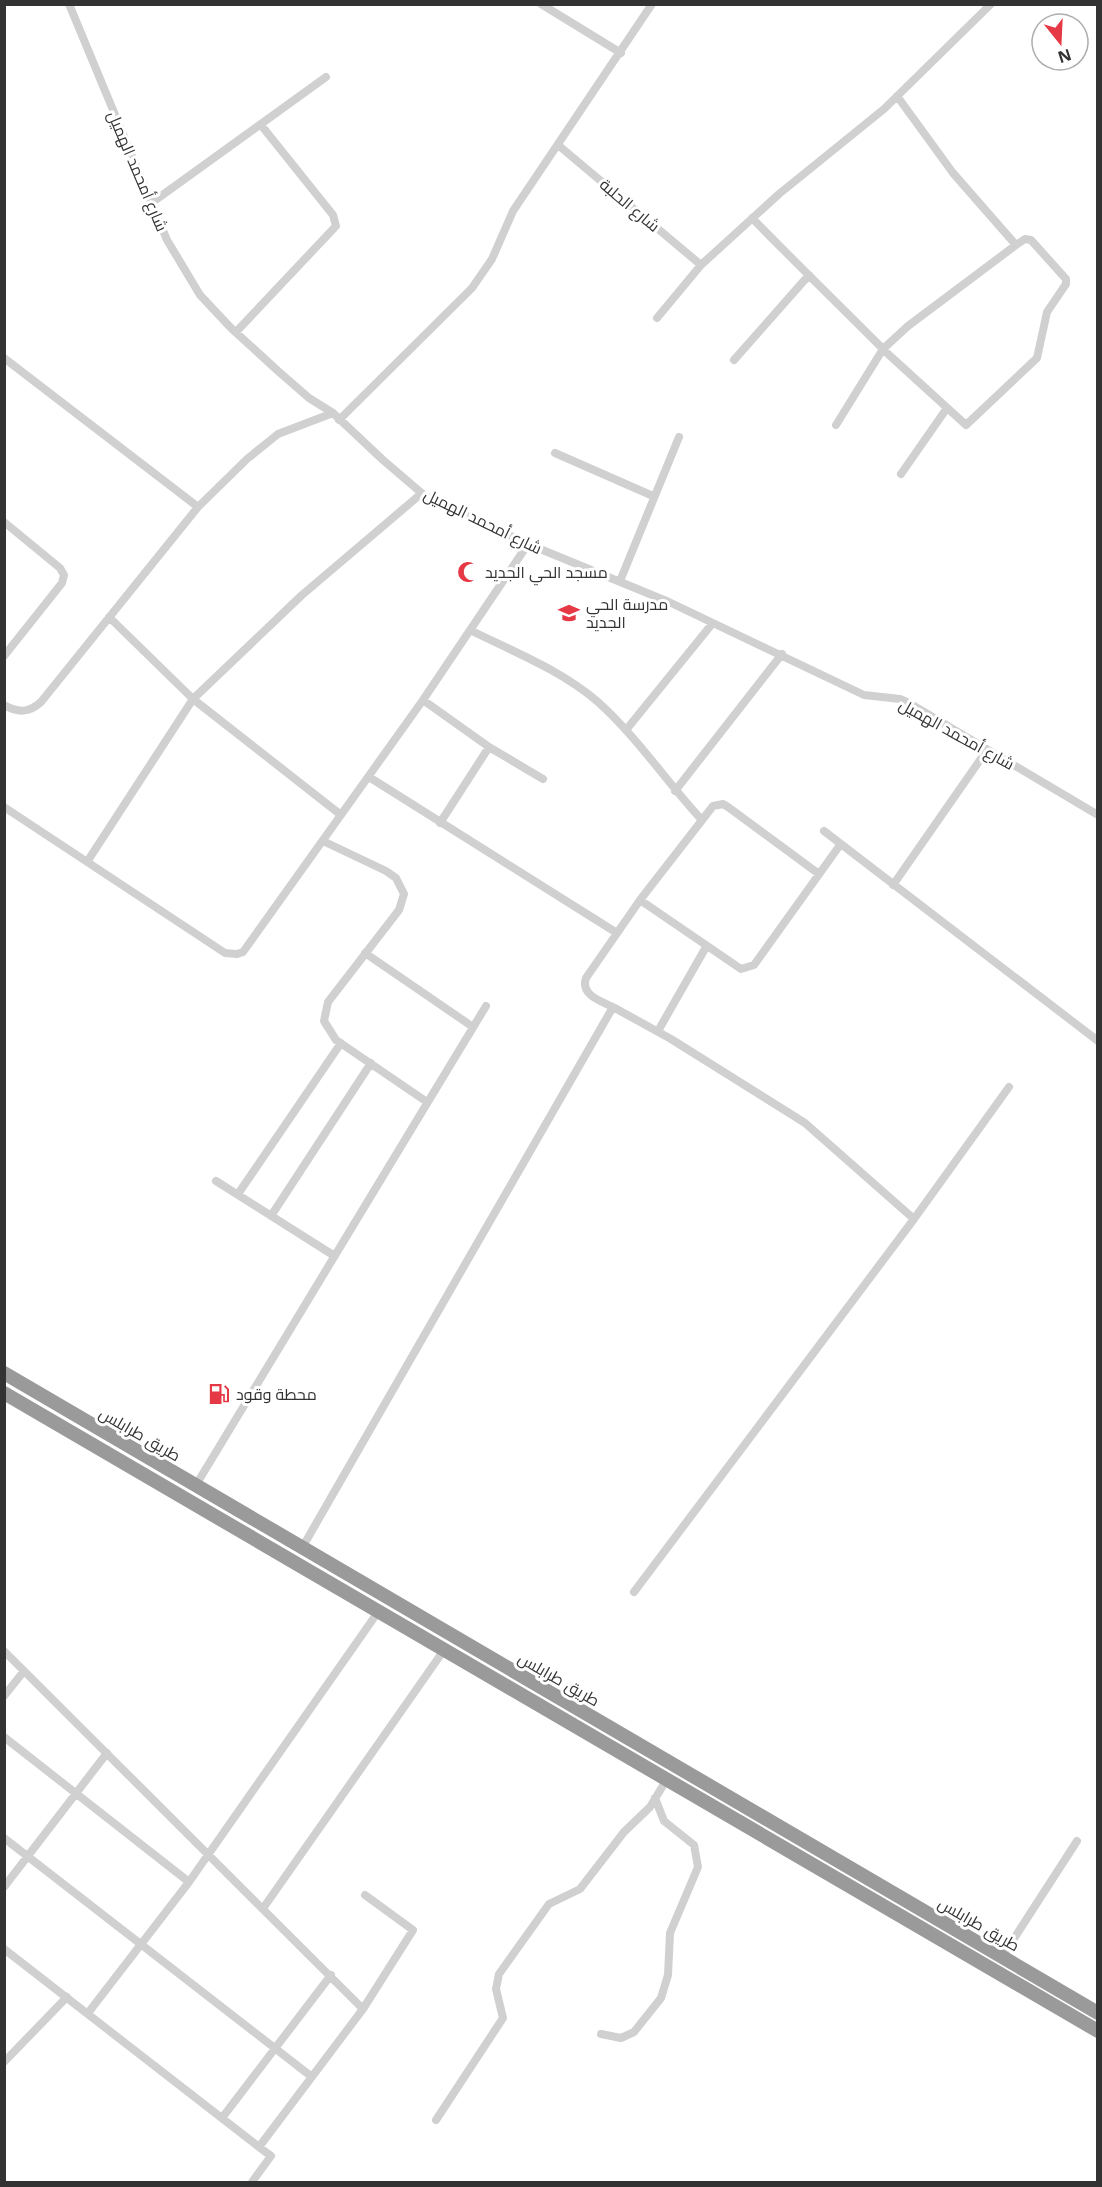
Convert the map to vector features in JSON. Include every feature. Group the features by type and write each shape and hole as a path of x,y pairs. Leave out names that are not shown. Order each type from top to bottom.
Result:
{"highway":[{"name":"طريق طرابلس","path":"4,1373 1098,2013"},
{"path":"4,1393 1098,2031"}],"street":[{"name":"شارع أمحمد الهميل","path":"69,4 150,204 167,240 200,295 236,332 309,398 333,413 422,493 528,544 620,581 782,654 864,695 900,699 909,703 1098,815"},
{"path":"540,4 621,53"},
{"path":"339,420 472,288 492,258 513,210 652,4"},
{"path":"657,318 701,265 752,218 897,96 991,4"},
{"path":"150,204 326,76"},
{"path":"897,96 953,173 1016,245"},
{"path":"236,332 336,226 333,215 261,124"},
{"name":"شارع الحلبة","path":"558,145 701,265"},
{"path":"752,218 883,349 967,425 1038,356 1047,312 1066,279 1031,240 1027,239 1016,245 908,326 883,349 836,425"},
{"path":"734,360 809,275"},
{"path":"4,358 198,507"},
{"path":"901,474 947,408"},
{"path":"4,705 12,710 26,711 41,702 198,507 259,447 278,434 333,413"},
{"path":"620,581 679,437"},
{"path":"555,453 653,496"},
{"path":"87,862 143,773 194,699 302,595 422,493"},
{"path":"4,522 60,568 64,575 62,583 4,656"},
{"path":"4,807 225,953 237,954 248,947 369,777 528,544"},
{"path":"109,617 194,699 341,815"},
{"path":"626,730 712,624"},
{"path":"470,630 564,677 598,703 626,730 675,791 702,819"},
{"path":"675,791 782,654"},
{"path":"423,700 489,747 543,779"},
{"path":"440,823 489,747"},
{"path":"892,885 987,750"},
{"path":"369,777 617,933"},
{"path":"819,874 728,807 723,804 713,806 640,900 585,982 589,994 658,1031 805,1123 914,1219"},
{"path":"824,831 1098,1041"},
{"path":"323,841 386,872 402,886 404,901 328,1002 324,1011 324,1021 328,1031 341,1043 427,1102"},
{"path":"640,900 741,969 752,967 840,844"},
{"path":"658,1031 706,947"},
{"path":"365,953 473,1027"},
{"path":"196,1485 333,1255 486,1006"},
{"path":"302,1548 613,1007"},
{"path":"238,1194 341,1043"},
{"path":"272,1216 371,1064"},
{"path":"634,1592 914,1219 1009,1087"},
{"path":"216,1181 333,1255"},
{"path":"88,2013 189,1882 378,1612"},
{"path":"264,1907 444,1650"},
{"path":"4,1651 264,1907 363,2009"},
{"path":"4,1696 24,1671"},
{"path":"4,1737 189,1882"},
{"path":"4,1887 107,1753"},
{"path":"436,2120 503,2018 496,1989 500,1974 549,1904 580,1889 624,1832 645,1812 667,1779"},
{"path":"602,2034 621,2038 634,2032 661,1998 668,1975 670,1933 698,1867 694,1845 664,1821 656,1798"},
{"path":"4,1838 312,2077"},
{"path":"1002,1957 1077,1841"},
{"path":"259,2147 363,2009 413,1930 366,1895"},
{"path":"4,1949 271,2157 252,2182"},
{"path":"222,2118 331,1975"},
{"path":"4,2062 67,1997"}],"place":[{"name":"مسجد الحي الجديد","path":"468,572"},
{"name":"مدرسة الحي الجديد","path":"569,613"},
{"name":"محطة وقود","path":"219,1394"}]}
